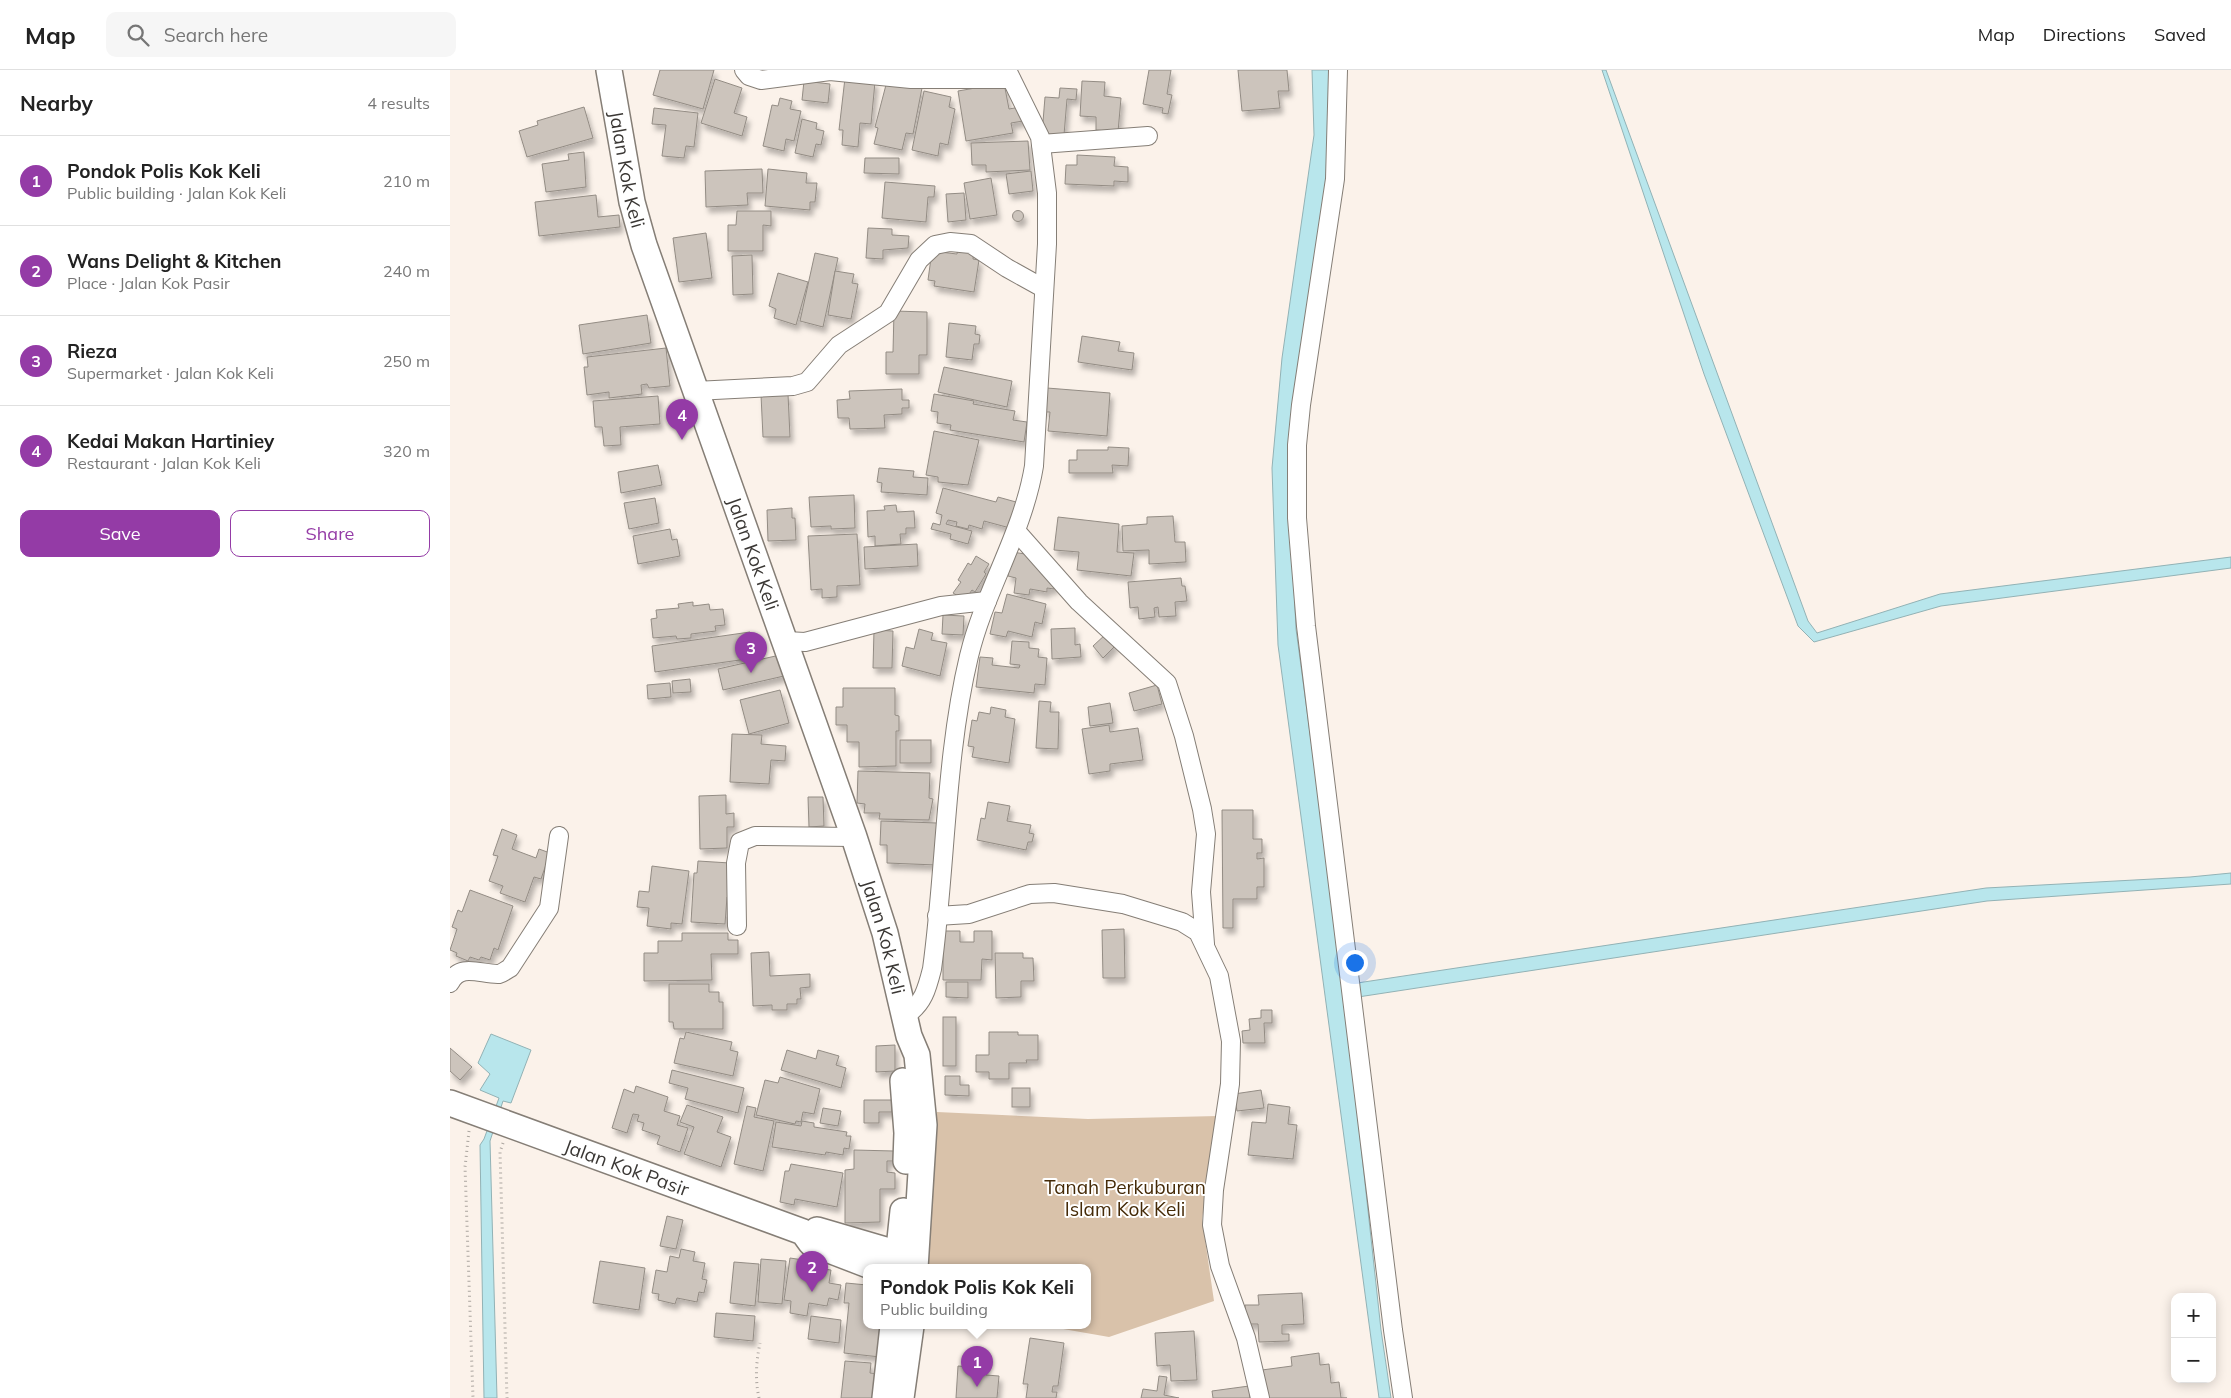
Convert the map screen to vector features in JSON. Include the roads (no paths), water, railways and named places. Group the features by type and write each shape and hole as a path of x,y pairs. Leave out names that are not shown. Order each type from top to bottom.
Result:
{"street":[{"name":"Jalan Kok Keli","path":"609,70 632,202 644,245 694,391 786,641 854,837 884,933 908,1025"},
{"path":"744,70 749,76 761,80 830,71 865,72 910,79 1009,74 1031,115 1042,144 1048,222 1032,484 1016,532 987,601 969,658 960,710 929,982 908,1025 902,1056 913,1199 904,1264"},
{"path":"1338,70 1335,179 1301,404 1296,494 1306,626 1403,1398"},
{"path":"1042,144 1148,136"},
{"path":"694,391 793,386 807,382 839,345 888,313 919,260 928,250 941,243 971,244 1007,268 1043,288"},
{"path":"1016,532 1079,602 1167,683 1184,736 1202,809 1206,834 1201,892 1205,947"},
{"path":"786,641 805,642 940,606 987,601"},
{"path":"450,983 452,978 465,970 500,974 510,968 549,908 559,836"},
{"path":"737,926 736,863 740,842 755,836 854,837"},
{"path":"937,916 969,914 1030,894 1054,893 1123,904 1182,922 1198,932 1220,976 1230,1033 1232,1062 1213,1198 1212,1225 1220,1266 1246,1338 1260,1398"},
{"name":"Jalan Kok Pasir","path":"461,1107 803,1232 811,1243 845,1248 901,1264"},
{"path":"863,1269 845,1248 864,1239 883,1234 913,1199"},
{"name":"Jalan Kok Pasir","path":"845,1248 870,1264"},
{"path":"884,1398 904,1330"},
{"path":"902,1398 904,1330"}],"water":[{"path":"1312,70 1333,70 1334,155 1288,462 1296,629 1344,985 1986,888 2231,873 2231,884 1987,901 1345,999 1381,1330 1391,1398 1379,1398 1278,645 1272,468 1282,358 1314,135"},
{"path":"1602,70 1606,70 1808,621 1817,633 1940,594 2231,557 2231,568 1941,606 1814,642 1798,626 1704,374"},
{"path":"491,1034 531,1050 511,1103 503,1101 490,1141 497,1398 484,1398 480,1145 499,1098 480,1090 490,1074 478,1063"}],"place":[{"name":"Kedai Makan Hartiniey","path":"682,440"},
{"name":"Rieza","path":"751,673"},
{"name":"Wans Delight & Kitchen","path":"812,1292"},
{"name":"Pondok Polis Kok Keli","path":"977,1387"}],"park label":[{"name":"Tanah Perkuburan Islam Kok Keli","path":"1125,1198"}]}
